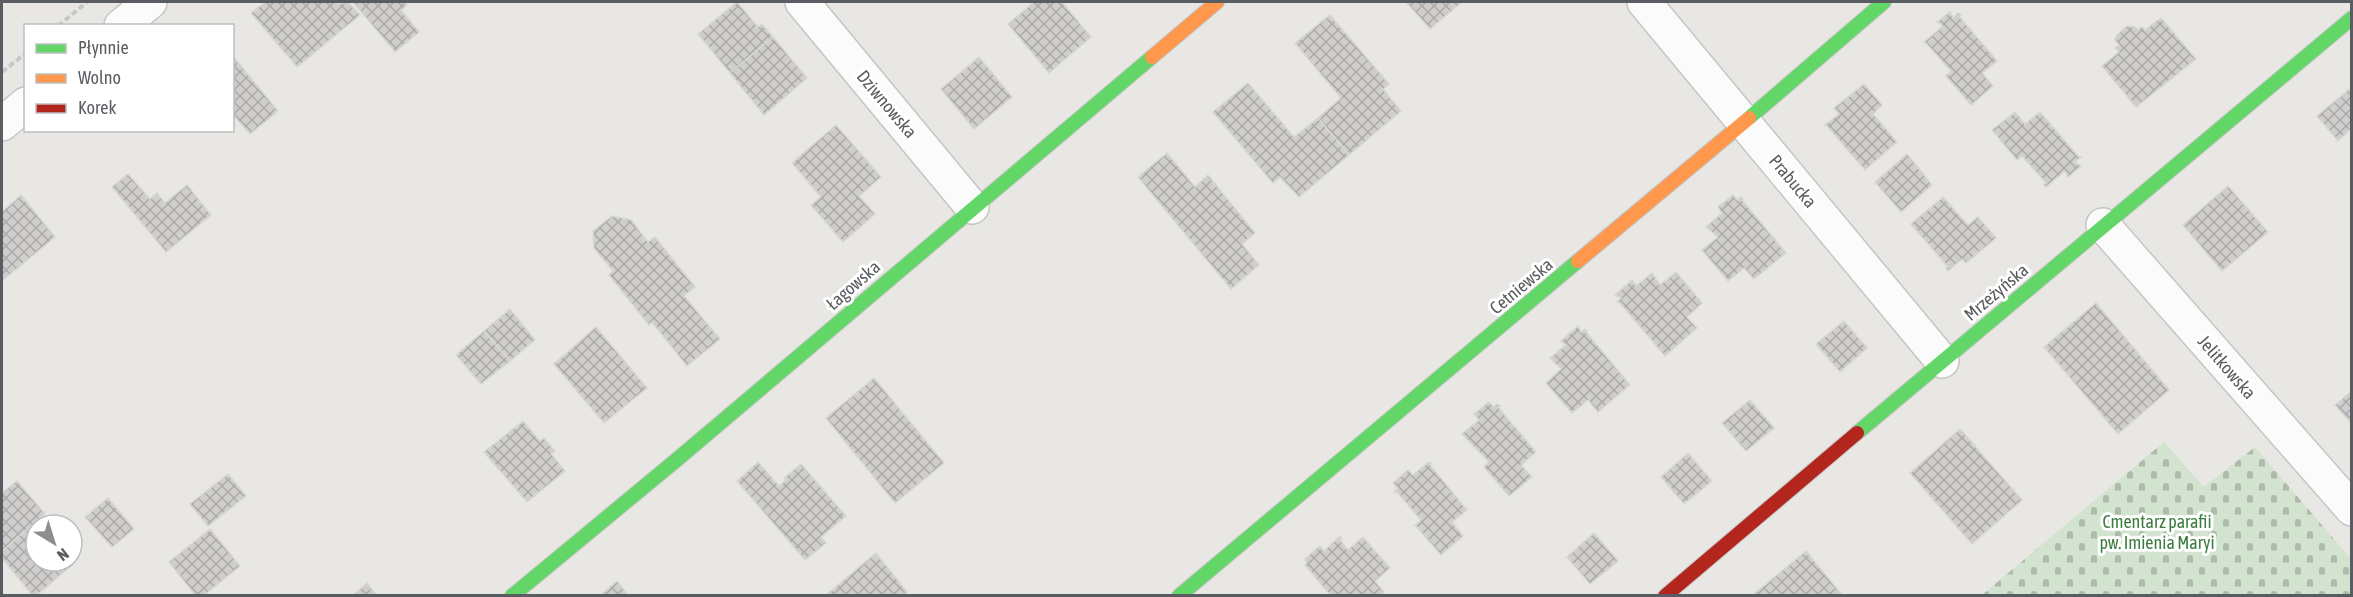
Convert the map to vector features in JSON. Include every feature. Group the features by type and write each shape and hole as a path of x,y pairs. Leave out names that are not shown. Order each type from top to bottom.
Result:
{"street":[{"path":"123,24 150,2"},
{"name":"Dziwnowska","path":"802,2 972,207"},
{"name":"Łagowska","path":"512,596 680,457 1216,2"},
{"name":"Prabucka","path":"1644,2 1942,361"},
{"name":"Cetniewska","path":"1179,596 1884,2"},
{"name":"Mrzeżyńska","path":"1665,596 2103,225 2352,18"},
{"path":"2,124 24,106"},
{"name":"Jelitkowska","path":"2103,225 2352,509"}],"path":[{"path":"60,24 87,2"},
{"path":"2,72 24,55"}],"green space":[{"name":"Cmentarz parafii pw. Imienia Maryi","path":"2164,442 2204,487 2255,447 2351,559 2351,595 1982,595"}],"building":[{"path":"265,2 337,2 339,4 348,2 360,15 297,67 251,13"},
{"path":"353,2 404,2 407,5 401,10 419,32 395,52"},
{"path":"737,2 758,27 762,24 773,37 730,73 698,34"},
{"path":"1034,2 1062,2 1091,37 1049,73 1008,24"},
{"path":"1406,2 1462,2 1430,29"},
{"path":"1950,12 1953,18 1958,13 1961,15 1959,16 1997,61 1982,73 1993,86 1971,105 1946,76 1951,71 1924,42 1943,26 1937,22"},
{"path":"1330,15 1389,84 1383,89 1401,111 1349,155 1318,118 1341,98 1295,43"},
{"path":"2161,18 2196,59 2136,107 2102,66 2119,52 2115,48 2119,45 2115,40 2127,26 2138,30 2142,27 2145,30"},
{"path":"773,37 807,78 764,115 730,73"},
{"path":"234,57 278,111 250,134 235,117"},
{"path":"979,57 1012,97 974,129 941,89"},
{"path":"1248,83 1294,137 1318,118 1349,155 1299,197 1280,177 1273,183 1213,112"},
{"path":"1864,84 1882,105 1873,114 1897,142 1865,170 1825,125 1839,114 1834,108"},
{"path":"2352,87 2352,128 2338,141 2317,116"},
{"path":"2015,112 2025,124 2040,112 2081,157 2075,162 2081,166 2068,177 2065,171 2046,187 2044,185 2046,183 2022,156 2017,160 1992,130"},
{"path":"836,125 881,177 859,196 875,214 843,242 811,205 821,197 792,163"},
{"path":"1167,153 1195,187 1208,175 1255,233 1242,244 1259,265 1231,289 1138,177"},
{"path":"1907,154 1932,185 1901,212 1875,182"},
{"path":"128,174 150,199 157,193 165,203 187,185 211,215 166,252 112,187"},
{"path":"2228,186 2268,232 2222,271 2183,225"},
{"path":"21,195 55,237 2,281 2,212"},
{"path":"1733,195 1737,200 1741,197 1743,199 1786,253 1754,279 1744,268 1728,281 1702,250 1718,237 1706,227 1722,213 1718,207"},
{"path":"1943,197 1968,225 1978,217 1996,238 1966,263 1962,259 1948,271 1946,268 1948,267 1911,224"},
{"path":"612,216 631,220 648,242 655,237 695,287 684,296 720,339 687,366 652,322 649,325 609,275 613,271 594,248 593,231"},
{"path":"1676,272 1702,303 1687,317 1697,328 1665,356 1617,302 1621,298 1615,295 1632,280 1636,286 1652,273 1660,285"},
{"path":"2096,303 2169,390 2118,434 2044,347"},
{"path":"510,309 535,340 510,361 484,331"},
{"path":"1844,321 1867,348 1840,372 1816,344"},
{"path":"1578,326 1581,332 1585,329 1587,331 1630,385 1598,412 1588,400 1572,413 1546,383 1561,369 1550,358 1566,345 1561,341"},
{"path":"596,327 647,388 604,423 554,364"},
{"path":"484,331 510,361 481,384 456,355"},
{"path":"874,378 944,463 895,503 826,418"},
{"path":"2352,391 2352,424 2335,405"},
{"path":"1750,400 1774,428 1746,451 1722,423"},
{"path":"1489,402 1494,407 1497,404 1500,406 1498,407 1536,452 1521,465 1532,477 1509,496 1484,467 1489,462 1462,434 1479,420 1474,414"},
{"path":"523,421 540,441 544,438 555,451 551,454 565,471 527,502 484,452"},
{"path":"1960,429 2022,500 1972,544 1910,473"},
{"path":"1688,453 1712,481 1684,504 1661,477"},
{"path":"758,462 779,486 786,480 784,478 801,464 846,516 821,537 826,543 805,560 737,481"},
{"path":"1429,462 1467,510 1452,522 1463,536 1441,555 1415,525 1421,520 1397,492 1394,492 1398,488 1393,483 1408,470 1413,475"},
{"path":"228,474 246,496 208,526 190,504"},
{"path":"17,481 44,513 24,513 24,532 2,551 2,493"},
{"path":"108,498 134,529 112,547 85,517"},
{"path":"210,529 240,566 203,596 196,596 169,562"},
{"path":"24,532 24,573 63,573 36,596 33,596 2,558 2,551"},
{"path":"1594,533 1618,561 1590,584 1567,557"},
{"path":"1340,536 1342,539 1340,540 1348,550 1363,537 1390,568 1375,581 1384,592 1381,596 1331,596 1305,565 1307,563 1305,559 1320,546 1324,551"},
{"path":"1806,551 1843,596 1753,595"},
{"path":"876,553 907,592 903,596 825,596"},
{"path":"617,581 629,596 600,596"},
{"path":"367,583 377,596 352,596"}],"traffic: fast":[{"path":"1749,118 1884,2"},
{"path":"1857,433 2352,18"},
{"path":"512,596 680,457 1152,57"},
{"path":"1179,596 1578,261"}],"traffic: slow":[{"path":"1152,57 1217,2"},
{"path":"1578,261 1749,118"}],"traffic: jam":[{"path":"1665,596 1857,433"}]}
